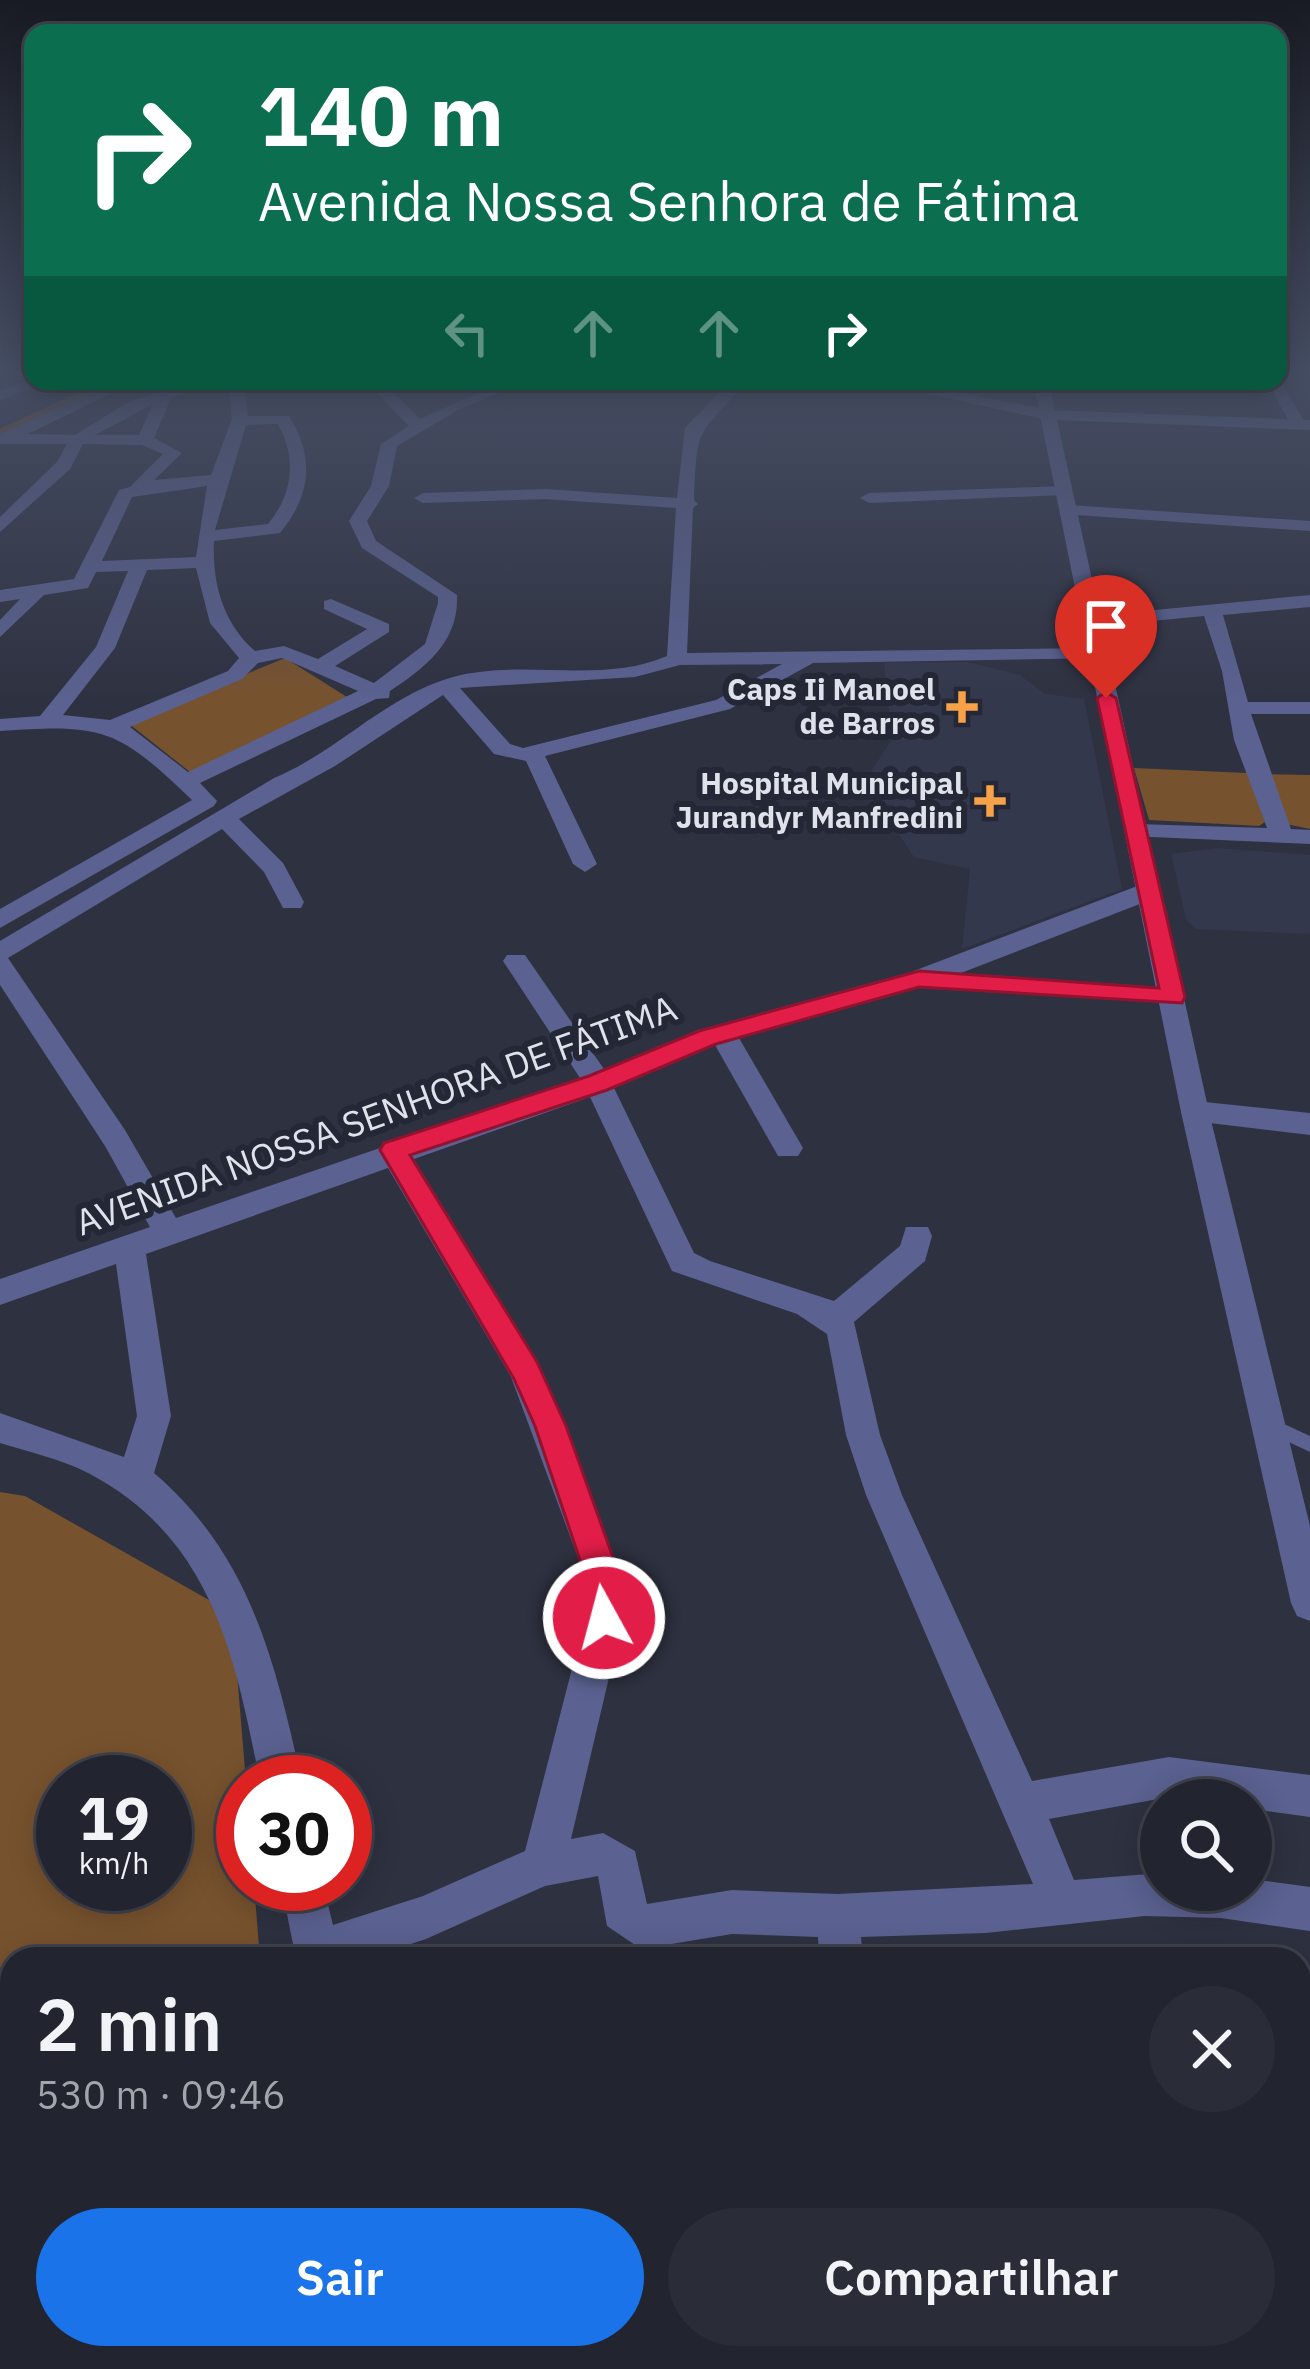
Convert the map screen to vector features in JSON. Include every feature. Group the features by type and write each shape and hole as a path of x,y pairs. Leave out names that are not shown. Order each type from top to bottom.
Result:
{"street":[{"path":"0,527 49,481"},
{"path":"0,596 81,584 120,498 146,481"},
{"path":"139,488 212,481"},
{"path":"217,481 205,562 220,633 250,658"},
{"path":"207,536 274,529 299,481"},
{"path":"188,781 372,690 429,653 449,605 442,589 368,544 359,531 358,521 381,481"},
{"path":"677,658 690,481"},
{"path":"1061,481 1195,1112 1271,1426 1303,1537 1310,1603"},
{"path":"423,498 545,494 689,503"},
{"path":"869,498 1065,500 1310,526"},
{"path":"87,567 205,562"},
{"path":"47,721 104,648 140,565"},
{"path":"0,631 36,593"},
{"path":"1089,621 1304,601 1310,622"},
{"path":"321,666 382,628 331,605"},
{"path":"1212,610 1238,708 1282,836"},
{"path":"116,724 235,675 250,658 289,652 412,709"},
{"path":"0,952 227,820 281,783 324,766 447,686 514,675 652,669 677,658 1096,654"},
{"path":"447,686 502,748 533,753 723,705 806,659"},
{"path":"1238,708 1310,708"},
{"path":"0,725 93,719 116,724 206,801 0,920"},
{"path":"533,753 585,864"},
{"path":"227,820 274,868 292,902"},
{"path":"1136,831 1310,837"},
{"name":"AVENIDA NOSSA SENHORA DE FÁTIMA","path":"0,1292 394,1150 598,1083 722,1033 919,979 1149,891"},
{"path":"516,962 598,1083 683,1262 836,1319 846,1341 863,1436 1024,1803 1063,1905"},
{"path":"0,965 115,1138 167,1230"},
{"name":"AVENIDA NOSSA SENHORA DE FÁTIMA","path":"919,979 1173,997"},
{"path":"722,1033 788,1148"},
{"path":"1195,1112 1310,1124"},
{"path":"394,1150 526,1372 598,1563 604,1618 544,1864"},
{"path":"836,1319 914,1252 917,1236"},
{"path":"129,1246 154,1416 133,1483"},
{"path":"0,1428 100,1462 179,1515 204,1545 258,1664 276,1755"},
{"path":"1024,1803 1168,1777 1310,1796"},
{"path":"342,1947 426,1917 544,1864 613,1856 620,1866 622,1911 641,1927 732,1912 839,1938 1145,1894 1221,1896 1310,1909"},
{"path":"308,1911 315,1947"}],"lane":[{"path":"1271,1426 1310,1444"}],"shaded area":[{"path":"285,658 347,697 190,772 128,723"},
{"name":"Hospital Municipal Jurandyr Manfredini","path":"968,662 1020,675 1045,694 1084,699 1122,889 962,949 970,869 914,857 888,818 895,806 856,795 892,739 884,663"},
{"path":"1134,768 1247,773 1265,822 1259,826 1149,820"},
{"path":"1264,774 1310,775 1310,829 1286,824"},
{"path":"1217,848 1310,855 1310,934 1196,929 1186,919 1171,854"},
{"path":"0,1492 25,1496 232,1613 244,1755 216,1755 216,1911 256,1911 259,1947 0,1947"}],"place":[{"name":"Caps Ii Manoel de Barros","path":"962,707"},
{"name":"Hospital Municipal Jurandyr Manfredini","path":"990,801"}],"route":[{"path":"604,1618 598,1563 584,1516 526,1372 394,1150 598,1083 708,1037 919,979 1173,997 1106,698"}]}
